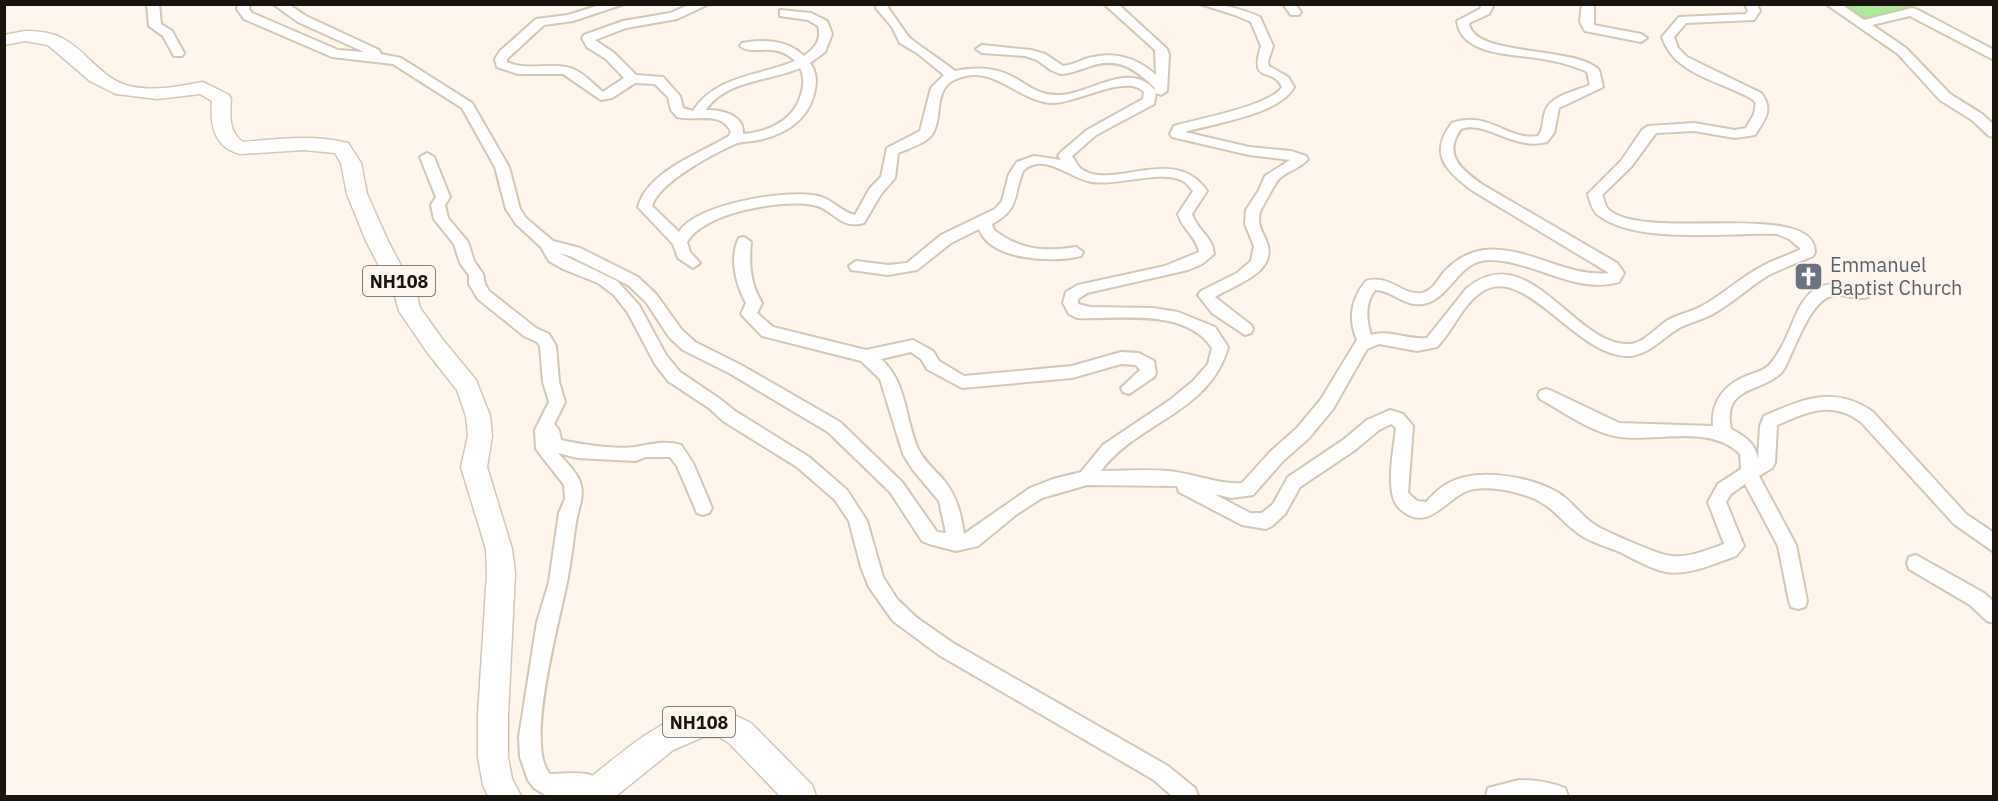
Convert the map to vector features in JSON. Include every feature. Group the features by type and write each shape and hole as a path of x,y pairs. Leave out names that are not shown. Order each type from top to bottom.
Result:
{"highway":[{"name":"NH108","path":"4,40 37,36 57,41 70,50 88,71 99,79 128,92 173,93 203,88 222,99 220,118 223,134 232,144 240,148 304,144 341,147 347,155 351,163 357,194 377,241 406,296 410,311 468,386 478,416 480,436 474,467 498,549 501,573 493,715 493,757 498,785 506,796"},
{"name":"NH108","path":"595,794 667,736 686,725 705,721 723,722 739,732 801,796"}],"street":[{"path":"153,4 155,26 168,34 178,53"},
{"path":"244,4 243,9 248,16 294,34 327,51 351,57 387,58"},
{"path":"279,4 302,19 403,65 467,106 502,167 513,209 521,221 548,245 555,258 601,278 619,291 647,332 658,356 681,382 720,405 729,416 815,471 842,496 861,525 870,567 882,593 896,613 920,633 946,649 1161,773 1187,796"},
{"path":"618,4 569,18 540,22 504,54 501,64 521,72 557,70 570,72 601,96 607,96 632,79 659,80 674,96 677,110 682,114 713,113 727,118 738,130 734,139"},
{"path":"632,79 610,56 591,44 588,38 623,25 673,16 703,4"},
{"path":"883,4 882,8 897,26 904,40 921,50 953,76"},
{"path":"1206,4 1239,12 1256,20 1259,32 1267,46 1262,65 1265,70 1286,82 1288,88 1286,94 1278,100 1247,111 1186,126 1179,129 1177,134 1249,151 1291,155 1301,159 1270,179 1264,197 1254,210 1252,227 1261,251 1258,262 1251,271 1206,295 1217,308 1234,318 1245,329"},
{"path":"1366,342 1361,332 1359,309 1371,285 1382,284 1410,299 1429,297 1442,287 1456,270 1473,258 1483,255 1524,260 1604,281 1614,278 1617,273 1612,267 1466,180 1449,160 1446,144 1455,126 1461,123 1475,123 1525,140 1544,138 1548,133 1550,110 1554,105 1597,87 1593,70 1587,67 1536,54 1489,46 1468,35 1463,28 1464,21 1485,11 1488,4"},
{"path":"1588,4 1586,22 1589,28 1641,38"},
{"path":"1713,18 1732,13 1734,9 1731,4"},
{"path":"548,245 575,252 633,281 651,298 675,333 689,346 735,369 834,427 896,487 928,536 942,542 956,543 972,540 1011,509 1036,493 1053,486 1087,478 1168,478 1197,482 1232,491 1247,490 1277,456 1303,433 1327,404 1361,345 1378,338 1418,345 1431,343 1477,288 1495,281 1511,283 1533,292 1602,345 1632,350 1673,324 1708,310 1749,284 1759,274 1808,252 1808,247 1796,235 1778,229 1694,230 1635,226 1612,218 1598,206 1595,199 1599,189 1626,164 1647,133 1653,129 1694,127 1735,134 1750,132 1763,105 1757,95 1708,75 1672,51 1668,44 1668,37 1683,20 1750,17 1754,11 1751,4"},
{"path":"1832,4 1902,51 1945,97 1977,117 1994,133"},
{"path":"1074,170 1067,163 1065,156 1069,150 1103,126 1158,97 1161,92 1163,56 1161,49 1114,6"},
{"path":"1862,24 1912,12 1978,46 1994,57"},
{"path":"698,113 704,102 733,83 770,75 803,63 821,48 825,28 816,19 784,13"},
{"path":"681,242 645,207 645,202 650,195 672,176 734,139 767,134 785,127 798,117 805,100 810,78 809,71 789,49 783,46 746,46"},
{"path":"982,49 1026,52 1050,61 1054,67 1064,70 1115,57 1137,64 1161,87"},
{"path":"693,263 683,254 681,242 685,232 722,212 792,199 818,200 845,219 858,219 863,216 875,191 888,178 892,151 924,136 927,132 937,88 941,82 953,76 974,73 994,74 1008,80 1027,94 1048,99 1074,97 1112,84 1133,82 1149,88 1151,96 1149,101"},
{"path":"427,157 443,197 438,204 441,219 461,242 468,266 476,274 479,290 490,302 530,332 543,338 548,346 551,382 557,402 543,430 545,448 572,483 574,499 568,513 558,582 547,622 538,674 535,711 529,737 530,757 535,773 542,782 553,785 592,785 595,794"},
{"path":"856,266 906,268 914,266 947,239 995,216 1007,205 1015,171 1023,164 1041,161 1061,164 1099,180 1157,173 1180,176 1197,184 1200,191 1185,214 1186,220 1207,247 1207,254 1200,260 1178,268 1083,289 1071,296 1071,308 1077,312 1086,313 1177,317 1211,333 1221,347 1220,356 1211,373 1192,392 1107,452 1087,478"},
{"path":"984,221 987,232 1018,252 1043,256 1077,252"},
{"path":"744,242 741,267 745,289 754,303 749,314 768,332 866,357 876,362 896,394 906,442 912,455 948,502 956,543"},
{"path":"1723,433 1720,420 1725,401 1735,388 1769,375 1776,369 1796,334 1804,309 1809,302 1823,292 1848,289 1863,293"},
{"path":"866,357 913,346 927,355 933,365 962,382 1072,372 1121,358 1144,361 1148,365 1148,373 1130,388"},
{"path":"1546,395 1601,424 1619,430 1684,430 1723,433 1738,441 1748,451 1749,474 1787,544 1798,601"},
{"path":"1168,478 1248,520 1266,521 1273,516 1294,482 1349,445 1373,425 1390,417 1397,419 1405,426 1399,493 1401,499 1413,508 1430,509 1453,489 1474,482 1494,482 1523,487 1551,497 1589,531 1653,560 1667,564 1691,563 1730,550 1735,546 1717,502 1719,494 1766,463 1768,457 1767,426 1770,421 1815,403 1827,401 1843,403 1859,410 1960,519 1994,544"},
{"path":"552,414 551,437 558,448 635,454 645,450 675,450 684,463 703,508"},
{"path":"1916,563 1977,599 1994,615"},
{"path":"1496,796 1528,790 1557,796"}],"green space":[{"path":"1921,4 1859,20 1837,5"}],"place":[{"name":"Emmanuel Baptist Church","path":"1809,276"}]}
